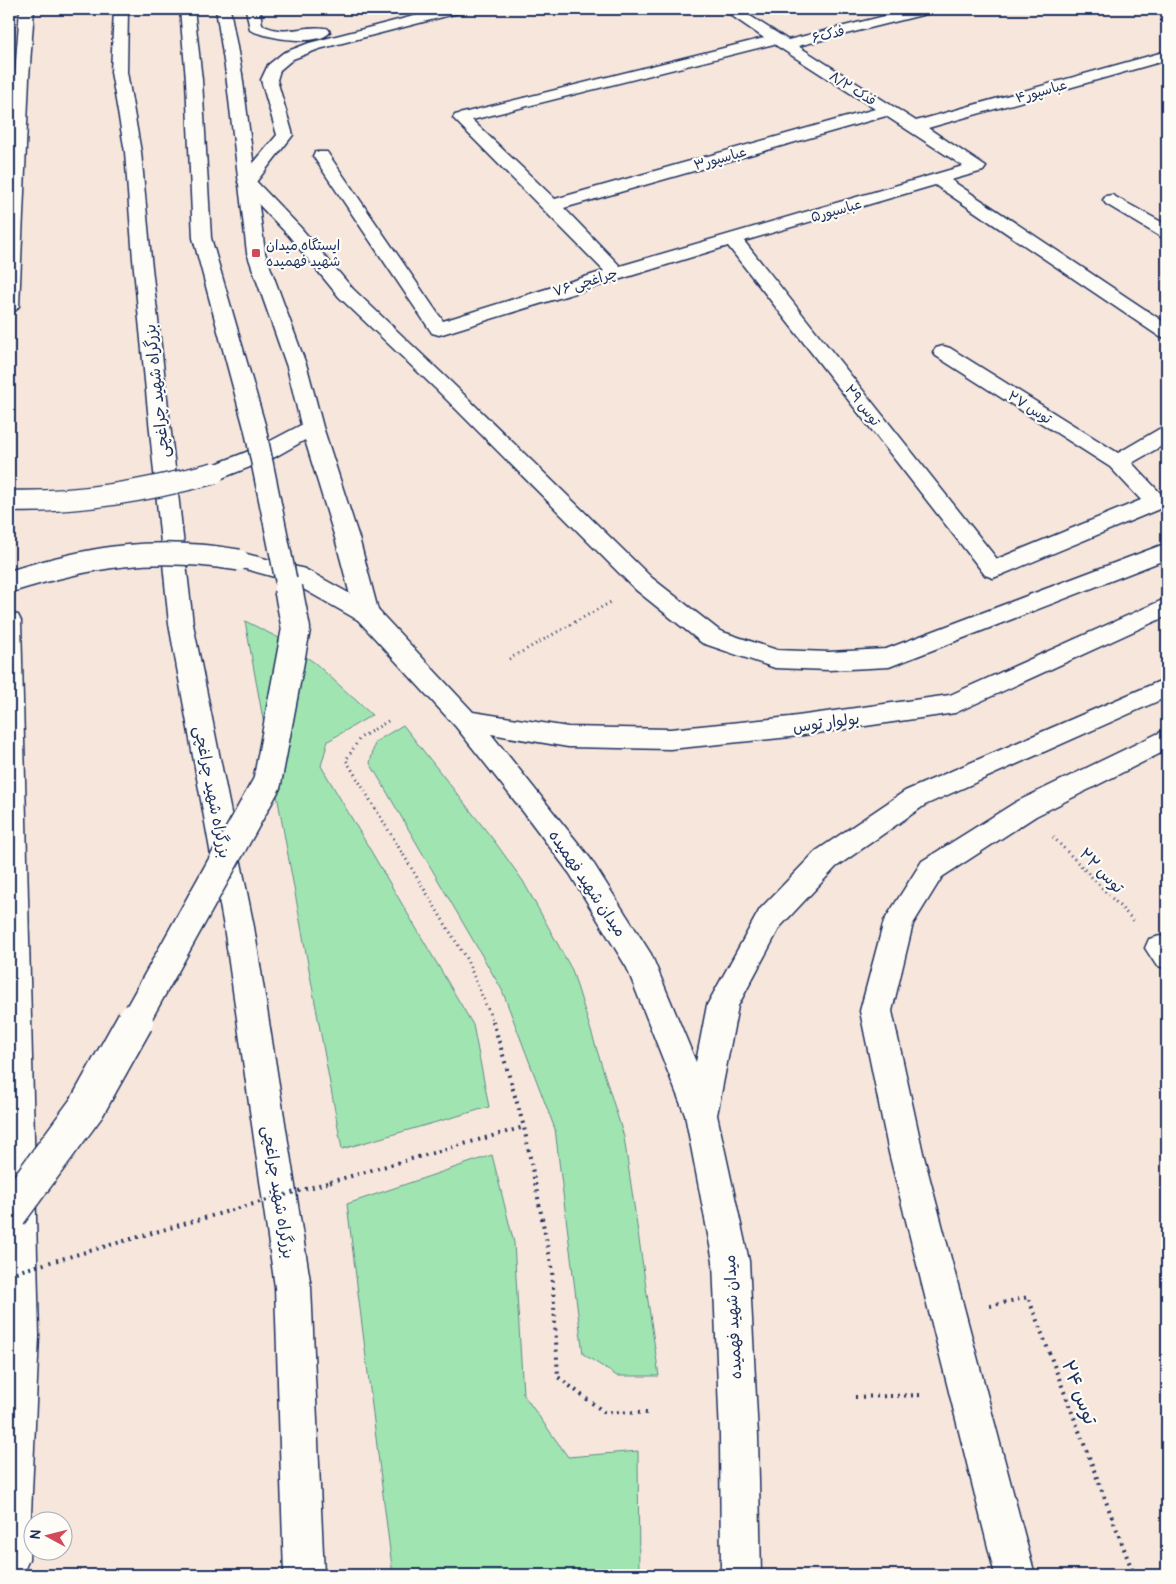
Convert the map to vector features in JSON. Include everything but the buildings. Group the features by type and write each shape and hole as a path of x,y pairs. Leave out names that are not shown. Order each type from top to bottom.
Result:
{"main road":[{"path":"9,306 21,78 27,9"},
{"name":"بزرگراه شهید چراغچی","path":"121,9 119,72 133,152 142,259 181,624 239,927 294,1287 304,1575"},
{"path":"9,1214 87,1107 267,783 296,629 255,428 202,238 194,80 187,9"},
{"path":"223,9 234,74 256,253 297,368 312,427 347,538 367,614"},
{"path":"253,9 254,27 264,32 285,36 309,34 452,10"},
{"name":"فدک ۸/۲","path":"729,9 977,167"},
{"name":"فدک۶","path":"552,206 461,118 780,42 929,9"},
{"path":"247,182 285,135 269,80 273,68 280,62 288,56 314,46 452,10"},
{"name":"عباسپور۴","path":"914,127 1167,55"},
{"name":"عباسپور۳","path":"552,206 888,110"},
{"name":"چراغچی ۷۶","path":"321,156 439,329 616,273 733,240"},
{"name":"عباسپور۵","path":"733,240 940,180 977,167"},
{"path":"940,180 1167,333"},
{"path":"247,182 295,232 346,293 444,386 644,584 710,637 775,659 828,661 889,658 1167,551"},
{"path":"1112,200 1167,233"},
{"path":"552,206 616,273"},
{"name":"توس ۲۹","path":"733,240 993,570"},
{"name":"توس ۲۷","path":"943,352 1118,462 1156,502 993,570"},
{"path":"9,501 34,503 96,499 157,489 214,473 267,452 312,427"},
{"path":"1118,462 1167,434"},
{"name":"میدان شهید فهمیده","path":"9,582 77,561 134,552 202,553 239,560 297,575 367,614 465,720 580,866 640,963 701,1115 731,1261 739,1436 741,1575"},
{"name":"بولوار توس","path":"465,720 568,737 670,739 790,727 955,704 1167,606"},
{"path":"9,621 21,1336 9,1559"},
{"path":"701,1115 723,1005 770,918 826,859 916,798 1167,687"},
{"path":"1015,1575 966,1393 906,1153 876,1011 899,921 932,869 1026,809 1167,739"}],"path":[{"path":"508,659 644,584"},
{"path":"388,721 360,738 346,760 467,960 498,1031 524,1127 552,1269 558,1377 604,1412 649,1413"},
{"name":"توس ۲۲","path":"1026,809 1164,952"},
{"path":"9,1274 524,1127"},
{"name":"توس ۲۴","path":"947,1316 1028,1297 1134,1575"},
{"path":"855,1397 966,1393"}],"green space":[{"path":"245,621 277,637 315,663 372,715 328,741 321,766 473,1025 489,1107 342,1149"},
{"path":"403,725 495,842 523,881 572,970 624,1137 659,1376 617,1376 583,1354 555,1129 502,990 370,763 375,742"},
{"path":"492,1155 514,1243 523,1394 568,1457 638,1451 639,1575 393,1575 347,1204"}],"place":[{"name":"ایستگاه میدان شهید فهمیده","path":"256,253"}]}
